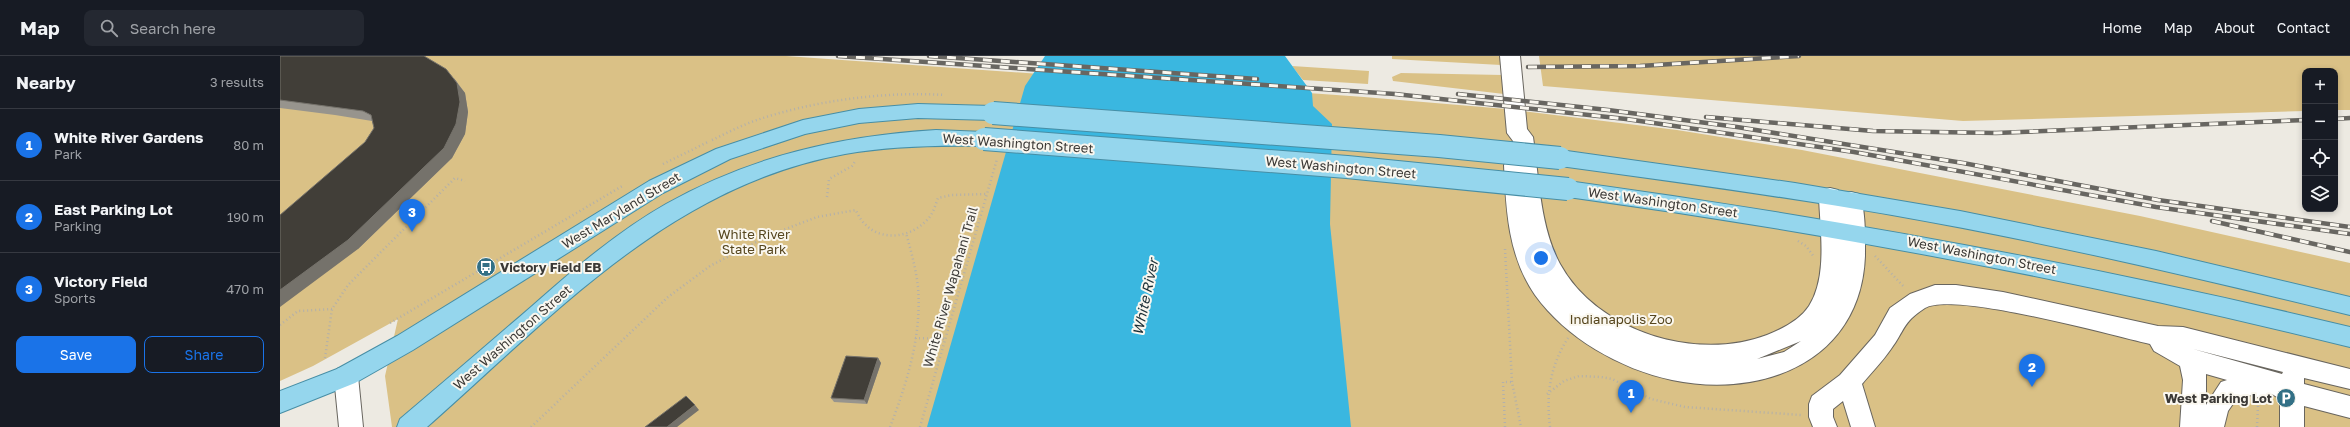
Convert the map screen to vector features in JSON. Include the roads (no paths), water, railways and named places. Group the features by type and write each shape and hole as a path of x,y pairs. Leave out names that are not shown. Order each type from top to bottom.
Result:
{"main road":[{"name":"West Maryland Street","path":"280,402 346,376 405,343 656,188 723,154 803,127 859,116 918,111 993,113 1439,146 1560,158 1841,198"},
{"name":"West Washington Street","path":"409,427 613,250 656,220 709,191 785,161 846,145 916,137 991,147 1371,169 1568,189 1717,208 1853,231 2094,278 2350,337"},
{"path":"1841,198 2091,246 2350,306"}],"street":[{"path":"1510,56 1517,133"},
{"path":"1517,133 1523,137 1538,227 1544,251 1552,270 1570,296 1593,316 1638,341 1663,350 1709,356 1751,352 1774,344 1799,330 1817,313 1828,290 1832,269 1831,227 1841,198"},
{"path":"1517,133 1512,137 1516,201 1526,252 1532,269 1549,294 1578,323 1609,344 1630,355 1671,369 1684,371 1740,371 1766,367 1793,359 1811,346 1831,327 1845,302 1853,270 1853,231 1841,198"},
{"path":"1823,422 1821,404 1849,382 1883,342 1898,315 1918,301 1935,294 1956,294 2003,302 2158,336 2183,337 2350,379"},
{"path":"2162,344 2191,360 2275,382 2289,391 2350,407"},
{"path":"2191,360 2195,380 2192,427"},
{"path":"2290,363 2289,391 2292,427"},
{"path":"346,376 351,427"},
{"path":"1849,382 1863,427"},
{"path":"2212,427 2220,403 2230,389 2252,385 2275,392 2289,391"}],"water":[{"name":"White River","path":"1045,56 1285,56 1312,93 1313,106 1332,124 1330,224 1351,427 927,427 1025,86"}],"railway":[{"path":"838,56 1395,94 1626,119 1854,152 2156,207 2350,234"},
{"path":"929,56 1257,79"},
{"path":"1528,67 1640,66 1799,56"},
{"path":"1458,94 1608,110 1737,127 1963,163 2158,200 2350,227"},
{"path":"1706,117 1873,131 1996,133 2302,120"},
{"path":"2338,119 2350,118"},
{"path":"2212,221 2350,252"}],"place":[{"name":"Victory Field","path":"412,232"},
{"name":"Victory Field EB","path":"486,267"},
{"name":"East Parking Lot","path":"2032,387"},
{"name":"West Parking Lot","path":"2286,398"},
{"name":"White River Gardens","path":"1631,413"}],"park label":[{"name":"White River State Park","path":"754,242"},
{"name":"Indianapolis Zoo","path":"1621,319"}]}
